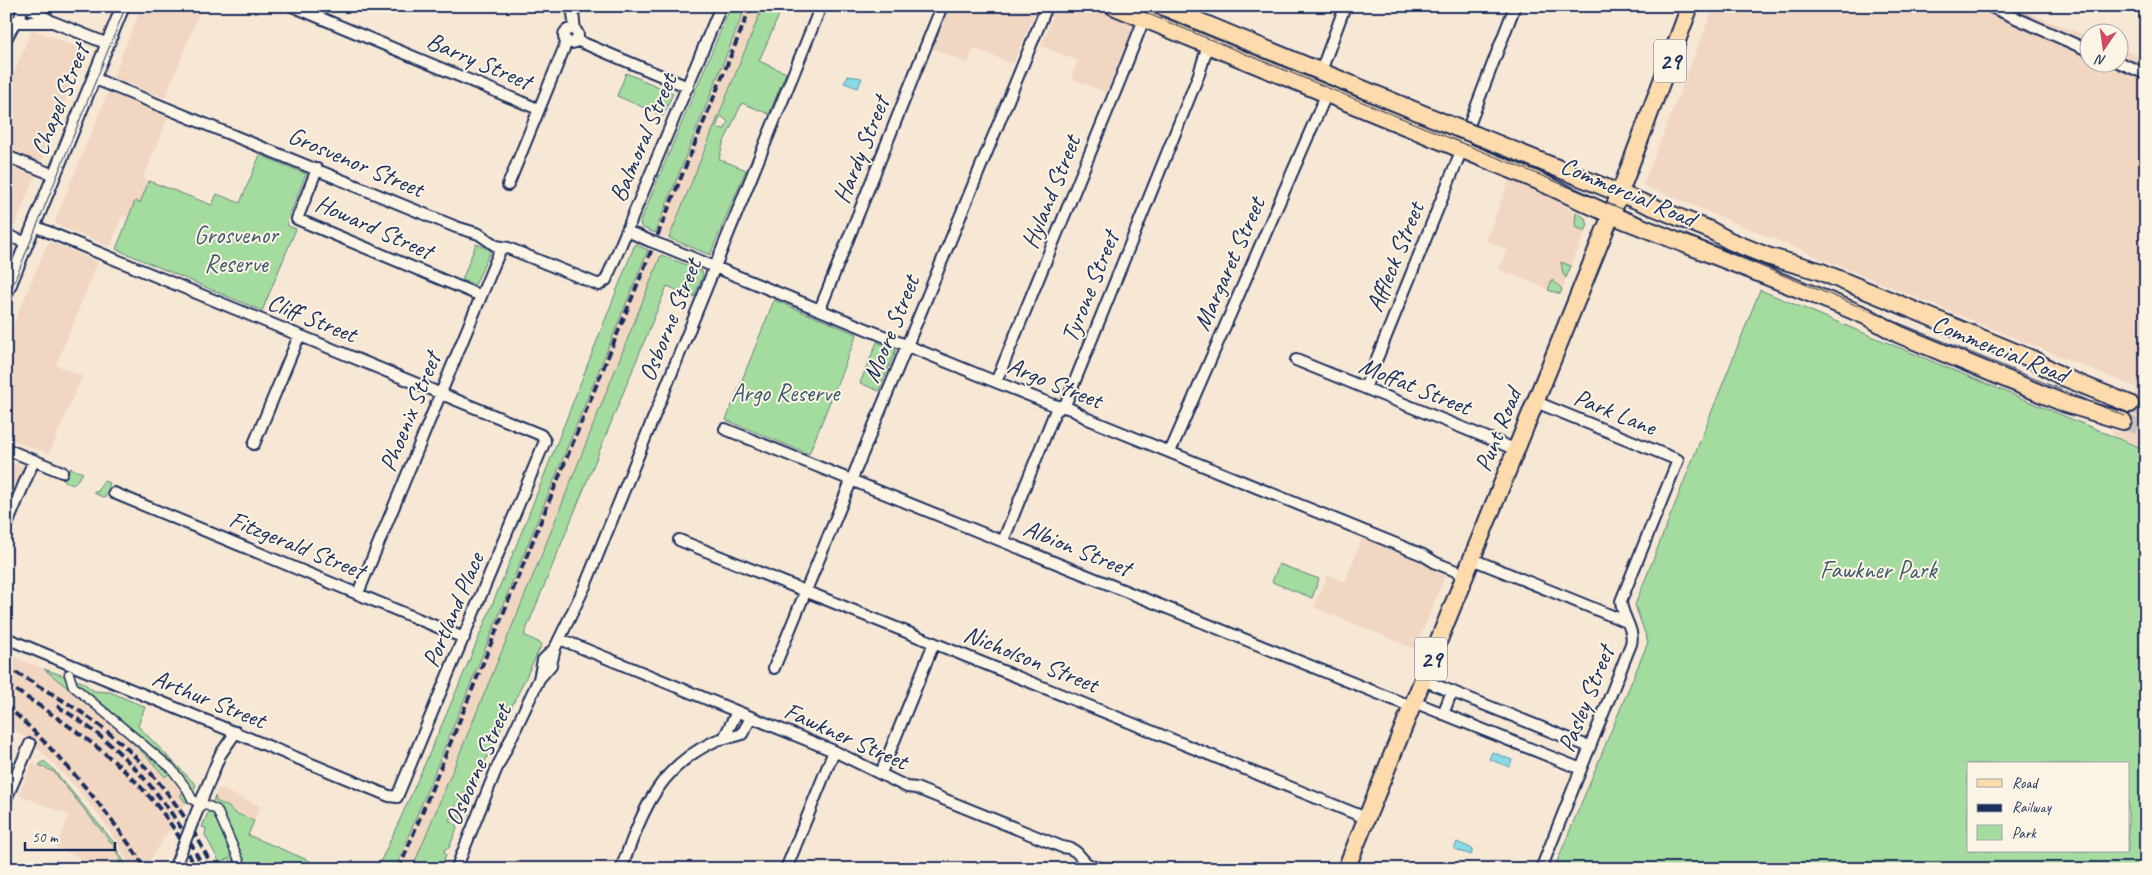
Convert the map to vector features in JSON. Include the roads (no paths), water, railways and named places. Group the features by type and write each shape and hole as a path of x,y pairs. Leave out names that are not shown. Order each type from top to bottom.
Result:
{"main road":[{"name":"Commercial Road","path":"1113,6 1327,93 1465,138 1620,193 1710,230 1766,256 1807,266 2039,362 2062,377 2130,404"},
{"name":"Punt Road","path":"1346,869 1620,193 1690,6"},
{"name":"Commercial Road","path":"1170,11 1321,72 1465,138 1536,180 1611,215 1747,270 1791,285 1880,324 1898,334 2066,404 2123,421"},
{"path":"1880,324 1890,300"}],"street":[{"path":"6,39 13,22 22,15 24,6 53,22 108,44"},
{"name":"Chapel Street","path":"6,294 123,6"},
{"name":"Barry Street","path":"292,6 538,109"},
{"path":"508,185 538,109 572,38 573,13 570,6"},
{"name":"Balmoral Street","path":"602,284 606,280 627,231 721,6"},
{"name":"Osborne Street","path":"456,869 496,770 539,679 543,660 558,644 585,586 821,6"},
{"name":"Hardy Street","path":"820,309 942,6"},
{"name":"Moore Street","path":"774,668 1047,6"},
{"path":"1321,72 1345,6"},
{"name":"Affleck Street","path":"1365,388 1465,138 1515,6"},
{"path":"1989,6 2080,47"},
{"name":"Hyland Street","path":"996,382 1144,18"},
{"path":"13,22 53,22"},
{"path":"572,38 688,87"},
{"name":"Tyrone Street","path":"1003,541 1055,412 1066,403 1199,74 1208,44"},
{"path":"2130,67 2146,74"},
{"name":"Grosvenor Street","path":"93,78 318,168 456,227 480,234 500,248 508,248 596,284 602,284"},
{"name":"Margaret Street","path":"1170,452 1327,93"},
{"path":"6,156 54,175"},
{"name":"Howard Street","path":"318,168 297,219 481,296"},
{"name":"Cliff Street","path":"34,226 441,393 545,438"},
{"name":"Argo Street","path":"627,231 1423,554 1436,563 1466,575"},
{"path":"6,235 27,243"},
{"name":"Phoenix Street","path":"358,593 500,248"},
{"path":"254,444 299,336"},
{"name":"Moffat Street","path":"1296,360 1517,450"},
{"name":"Park Lane","path":"1536,402 1678,460"},
{"name":"Albion Street","path":"725,429 1413,705 1443,714 1580,769"},
{"name":"Portland Place","path":"397,797 544,447 545,438"},
{"path":"6,449 62,472"},
{"path":"6,527 34,460"},
{"name":"Pasley Street","path":"1541,869 1632,644 1632,637 1621,601 1678,460"},
{"name":"Fitzgerald Street","path":"114,493 464,638"},
{"name":"Nicholson Street","path":"679,540 1366,818"},
{"path":"1472,559 1627,622"},
{"name":"Arthur Street","path":"6,638 389,796 397,797"},
{"path":"881,773 934,643"},
{"name":"Fawkner Street","path":"558,644 737,712 834,752 907,786 1062,847 1077,851 1088,865 1111,869"},
{"path":"69,674 75,688 171,768 195,801"},
{"path":"1423,680 1590,747"},
{"path":"1443,714 1452,691"},
{"path":"725,736 737,712"},
{"path":"620,869 657,786 681,761 725,736 737,736 744,732 751,718"},
{"path":"174,869 220,755 236,732"},
{"path":"6,799 30,744"},
{"path":"786,869 834,752"},
{"path":"206,805 217,810 242,869"}],"water":[{"path":"848,76 862,78 858,88 844,83"},
{"path":"1492,752 1512,760 1509,767 1489,759"},
{"path":"1457,842 1473,849 1471,855 1454,849"}],"tunnel":[{"path":"2130,404 2146,411"},
{"path":"2123,421 2146,430"}],"tram line":[{"path":"6,302 126,6"},
{"path":"1129,6 2125,416"}],"railway":[{"path":"399,869 751,6"},
{"path":"6,666 78,710 127,748 161,785 176,805 190,825 213,869"},
{"path":"6,684 89,741 138,784 160,809 179,836 195,867"},
{"path":"6,705 45,742 99,803 146,869"},
{"path":"57,706 103,738 142,777 176,820 204,869"}],"park label":[{"name":"Grosvenor Reserve","path":"236,250"},
{"name":"Argo Reserve","path":"785,393"},
{"name":"Fawkner Park","path":"1878,570"}]}
